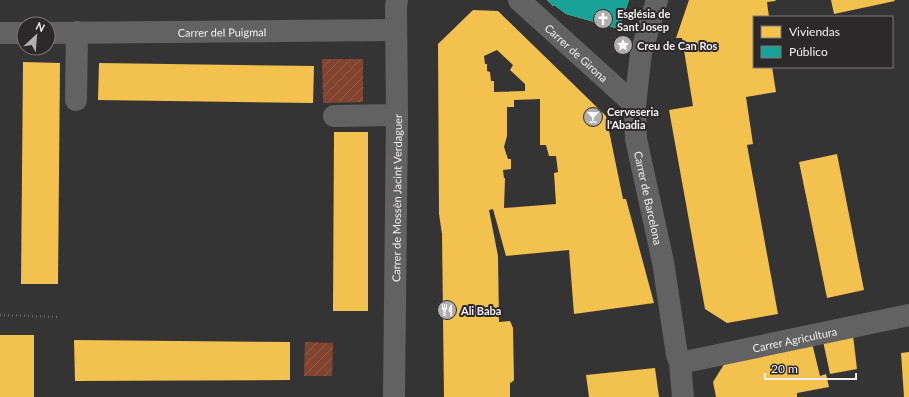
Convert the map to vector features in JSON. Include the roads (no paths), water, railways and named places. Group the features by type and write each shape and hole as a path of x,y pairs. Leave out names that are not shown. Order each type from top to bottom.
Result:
{"street":[{"name":"Carrer de Mossèn Jacint Verdaguer","path":"394,397 397,0"},
{"name":"Carrer de Girona","path":"519,0 635,105"},
{"name":"Carrer de Barcelona","path":"657,0 641,53 635,105 636,139 663,262 677,355 680,363 684,397"},
{"name":"Carrer del Puigmal","path":"56,33 396,30"},
{"path":"76,100 77,32"},
{"path":"0,33 16,33"},
{"path":"334,116 397,115"},
{"name":"Carrer Agricultura","path":"680,363 909,315"}],"place":[{"name":"Església de Sant Josep","path":"603,19"},
{"name":"Creu de Can Ros","path":"623,45"},
{"name":"Cerveseria l'Abadia","path":"593,117"},
{"name":"Ali Baba","path":"447,310"}]}
